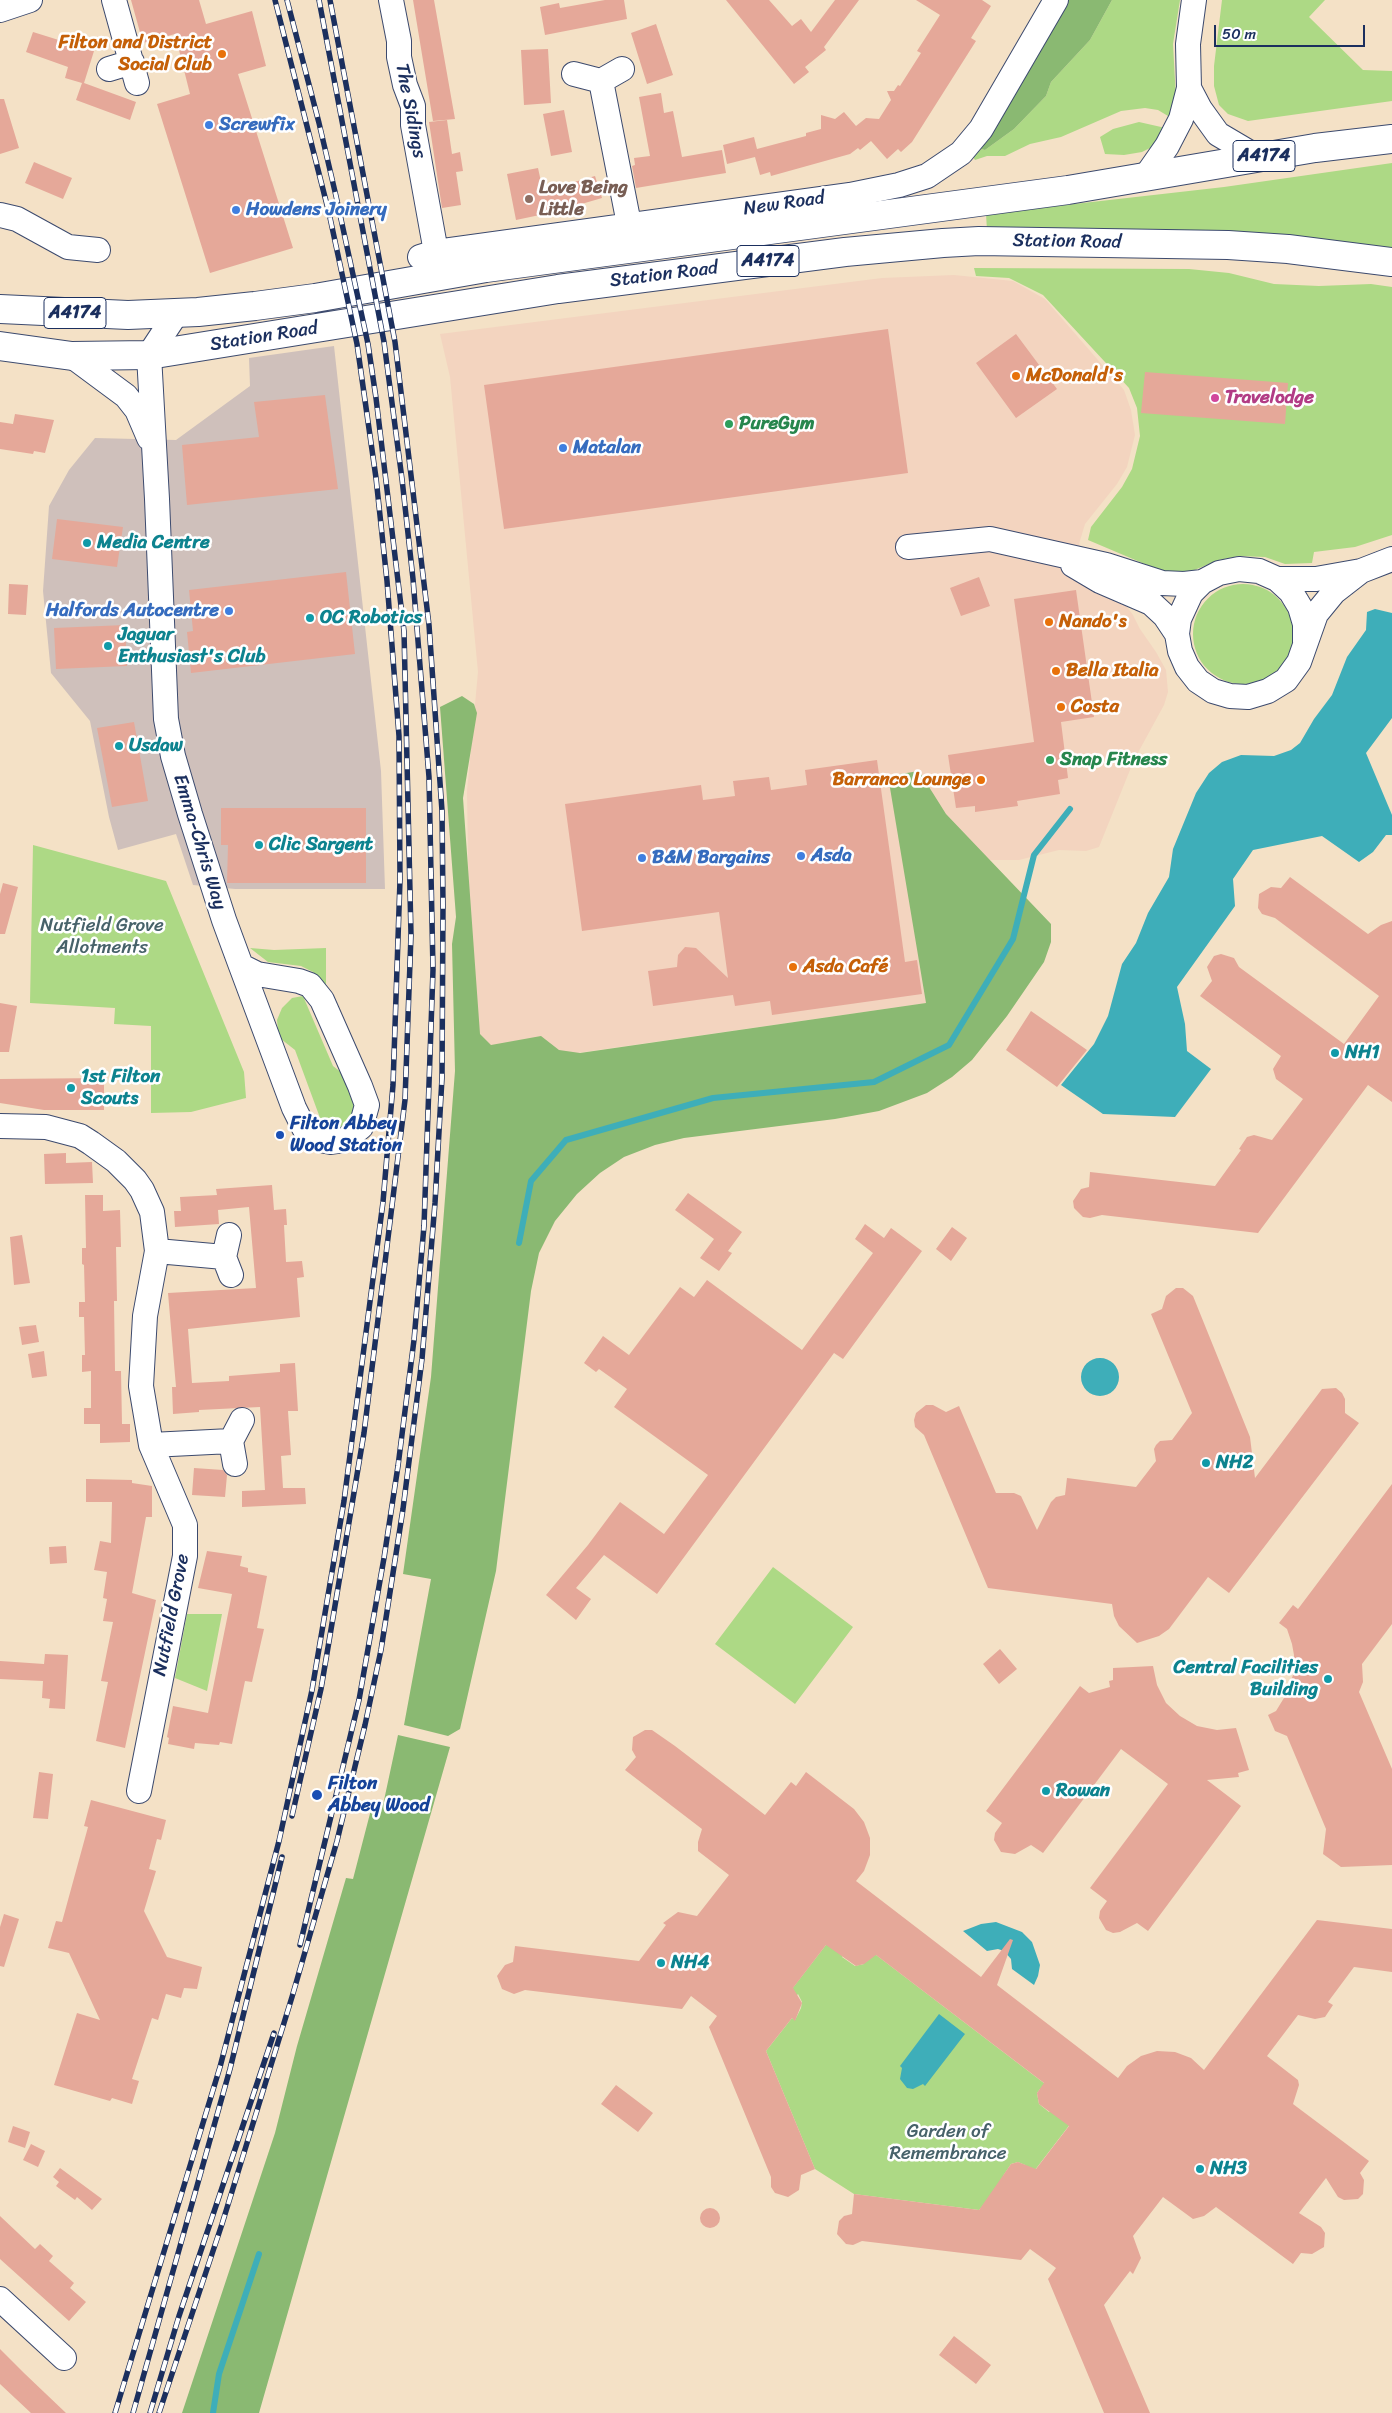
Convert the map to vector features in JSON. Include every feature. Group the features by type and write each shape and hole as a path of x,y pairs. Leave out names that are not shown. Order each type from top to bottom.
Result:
{"main road":[{"name":"Station Road","path":"0,309 128,315 176,314 316,298 486,268 1068,190 1257,157 1392,139"},
{"name":"Station Road","path":"0,346 72,356 149,355 549,290 906,246 979,241 1228,245 1288,249 1392,262"}],"street":[{"path":"0,10 30,0"},
{"path":"109,69 134,72 114,0"},
{"name":"The Sidings","path":"391,0 399,41 399,57 405,85 413,106 413,125 428,254"},
{"name":"New Road","path":"428,254 629,224 850,195 899,185 927,176 961,153 981,129 1056,0"},
{"path":"1146,176 1176,130 1189,88 1188,44 1194,0"},
{"path":"574,74 601,81 622,69"},
{"path":"601,81 629,224"},
{"path":"1189,88 1200,109 1218,134 1257,157"},
{"path":"0,215 17,219 59,244 98,250"},
{"path":"149,355 176,314"},
{"name":"Emma-Chris Way","path":"149,355 166,719 173,756 224,920 241,966 261,1020 294,1108 304,1128 315,1138 331,1142 345,1140 354,1135 361,1127 367,1105 332,1018 322,1000 310,985 300,981 257,974 241,966"},
{"name":"Emma-Chris Way","path":"72,356 126,396 136,410 153,446"},
{"path":"908,547 990,539 1106,565 1162,582 1184,584 1202,582"},
{"path":"1054,554 1100,581 1151,603 1165,616 1177,634 1183,659 1198,681 1213,691 1230,696 1248,697 1268,691 1286,680 1299,662 1316,614 1334,592 1361,571"},
{"path":"1277,579 1316,579 1361,571 1392,559"},
{"path":"1177,634 1183,606 1191,593 1202,582 1219,573 1239,569 1259,571 1277,579 1291,592 1300,607 1305,624 1305,642"},
{"path":"261,1020 275,978"},
{"name":"Nutfield Grove","path":"0,1126 55,1129 80,1136 116,1161 142,1190 152,1212 157,1251 145,1316 141,1386 151,1445 185,1525 185,1556 139,1790"},
{"path":"157,1251 228,1255"},
{"path":"235,1464 231,1441 242,1420"},
{"path":"151,1445 231,1441"},
{"path":"0,2299 64,2358"}],"shaded area":[{"path":"954,275 1013,281 1045,299 1124,390 1131,410 1135,435 1127,467 1117,484 1085,524 1079,544 1133,615 1156,652 1166,670 1168,692 1164,705 1134,760 1099,847 1086,851 1059,850 1019,860 989,860 927,1003 514,1062 471,1042 467,791 478,672 450,377 440,334 882,278"},
{"path":"334,346 381,771 385,889 235,889 193,885 176,834 118,850 109,817 90,721 51,673 43,591 49,506 69,470 95,438 176,440 250,386 249,358"}],"green space":[{"path":"1065,0 1112,0 1090,40 1051,82 1046,96 1014,129 985,150 981,149"},
{"path":"1112,0 1180,0 1173,44 1176,99 1173,119 1158,110 1145,108 1121,111 1061,137 1030,144 1005,156 987,156 975,160 973,157 981,149 985,150 1014,129 1046,96 1051,82 1090,40"},
{"path":"1222,0 1325,0 1309,17 1363,70 1392,71 1392,101 1248,121 1228,114 1219,105 1214,86 1214,66"},
{"path":"1139,122 1170,129 1152,147 1142,152 1124,155 1105,154 1100,137 1113,129"},
{"path":"1392,163 1392,251 987,230 986,214 1224,187"},
{"path":"974,268 1189,269 1229,273 1274,284 1319,286 1371,284 1392,287 1392,535 1355,547 1314,552 1312,563 1285,564 1265,557 1239,556 1219,560 1192,571 1173,576 1088,540 1091,527 1122,487 1132,469 1140,436 1137,408 1129,388 1043,295 1009,278 976,276"},
{"path":"1243,584 1253,585 1271,592 1285,606 1292,624 1292,644 1285,662 1271,676 1253,683 1243,684 1233,683 1215,676 1201,662 1194,644 1193,634 1194,624 1201,606 1215,592 1233,585"},
{"path":"462,696 474,704 477,713 463,798 480,1034 491,1045 541,1036 559,1050 580,1053 926,1003 888,776 919,771 946,814 1051,924 1051,942 1044,962 1007,1016 972,1060 952,1077 927,1093 879,1111 835,1119 684,1138 655,1145 624,1157 600,1173 577,1194 555,1221 539,1253 531,1291 496,1571 460,1729 448,1736 404,1725 431,1579 403,1574 431,1377 455,1071 452,944 456,917 440,707"},
{"name":"Nutfield Grove Allotments","path":"33,845 166,881 244,1072 246,1098 191,1112 151,1113 151,1026 114,1024 115,1008 30,1003"},
{"path":"250,948 274,950 326,948 326,986 313,972 301,966 268,962"},
{"path":"303,996 333,1066 351,1080 360,1107 344,1131 332,1130 323,1126 295,1050 281,1039 278,1031 277,1020 282,1008 292,998"},
{"path":"773,1567 853,1627 795,1704 715,1644"},
{"path":"187,1614 222,1614 207,1691 175,1678"},
{"path":"398,1735 450,1747 259,2413 182,2413 275,2133 297,2046 346,1878 353,1879 373,1802 383,1805"},
{"name":"Garden of Remembrance","path":"829,1941 845,1953 842,1957 855,1966 864,1964 863,1945 1053,2090 1040,2089 1037,2093 1039,2104 1049,2112 1052,2109 1071,2123 1028,2179 1025,2165 1018,2162 1011,2164 1003,2176 1007,2179 979,2210 854,2194 815,2169 766,2051 792,2018 795,2020 801,2008 802,2002 798,1994 791,2003 785,1998"}],"water":[{"path":"1375,609 1392,613 1392,718 1366,753 1392,815 1392,835 1386,835 1373,852 1359,862 1322,836 1253,850 1233,879 1235,906 1177,987 1185,1024 1187,1051 1211,1069 1175,1117 1103,1114 1061,1085 1094,1044 1108,1016 1122,964 1136,943 1148,913 1169,877 1173,849 1196,793 1209,773 1222,762 1241,755 1274,756 1291,750 1300,743 1314,719 1332,695 1347,657 1366,630 1367,612"},
{"path":"1100,1358 1113,1364 1119,1377 1113,1390 1100,1396 1087,1390 1081,1377 1087,1364"},
{"path":"996,1922 1022,1932 1032,1942 1040,1965 1034,1985 1012,1969 1011,1959 1004,1951 998,1949 987,1951 963,1931 981,1924"},
{"path":"939,2014 965,2034 925,2086 923,2084 913,2089 907,2088 900,2079 902,2068 900,2066"}],"building":[{"path":"131,0 199,0 206,24 252,11 266,66 238,74 293,248 210,273 157,104 190,94 175,34 143,43"},
{"path":"413,0 434,0 455,119 433,121"},
{"path":"605,0 624,0 627,19 545,35 540,7 559,3 560,8"},
{"path":"726,0 769,0 792,26 801,19 811,32 835,0 859,0 824,47 826,50 805,67 809,72 794,84"},
{"path":"916,0 982,0 991,6 971,38 976,41 912,142 901,152 898,149 887,159 871,141 860,150 858,148 850,154 771,176 770,172 760,175 755,157 727,164 723,145 754,137 757,149 806,136 806,133 821,129 821,115 835,119 844,112 856,126 866,118 879,119 891,100 887,91 894,91 898,85 900,86 921,53 917,51 940,15"},
{"path":"656,24 673,75 647,84 631,33"},
{"path":"33,32 94,51 84,83 136,102 130,120 76,100 82,83 65,78 68,67 26,52"},
{"path":"548,49 551,103 524,105 521,50"},
{"path":"661,93 664,113 673,111 682,157 722,150 726,173 636,188 632,166 635,165 634,158 650,156 639,97"},
{"path":"0,99 4,99 19,148 0,154"},
{"path":"564,110 572,152 551,156 543,114"},
{"path":"447,120 452,154 460,152 463,171 456,172 461,205 442,208 429,122"},
{"path":"34,162 72,178 63,199 25,183"},
{"path":"538,168 543,191 595,176 602,198 554,212 516,220 507,174"},
{"path":"888,329 908,473 504,529 484,385"},
{"name":"McDonald's","path":"1016,334 1057,389 1016,418 976,363"},
{"name":"Travelodge","path":"1145,372 1288,383 1285,424 1141,413"},
{"path":"325,395 338,489 187,505 182,445 259,437 254,402"},
{"path":"15,414 54,420 45,453 34,451 33,454 0,449 0,422 13,424"},
{"name":"Media Centre","path":"57,519 123,527 117,567 52,559"},
{"path":"346,572 355,654 191,673 187,632 193,631 189,590"},
{"path":"979,577 990,606 961,616 950,588"},
{"path":"9,584 28,585 26,615 8,614"},
{"path":"1076,590 1094,717 1061,722 1068,778 1058,780 1060,794 1017,801 1018,806 975,812 975,806 956,808 948,755 1034,742 1014,599"},
{"path":"125,625 127,666 56,669 54,628"},
{"path":"134,722 148,801 112,807 97,728"},
{"name":"Asda","path":"877,760 905,962 917,960 922,994 772,1015 770,1001 735,1006 733,995 653,1006 648,971 677,967 678,955 685,947 696,948 728,978 719,912 582,931 565,804 701,785 703,800 735,796 733,781 769,777 771,790 807,785 805,770"},
{"path":"221,808 366,808 366,883 227,883 228,845 221,845"},
{"name":"NH1","path":"1290,877 1368,934 1381,925 1392,921 1392,1102 1368,1085 1258,1233 1102,1215 1090,1218 1083,1217 1074,1208 1073,1201 1081,1189 1089,1187 1090,1172 1215,1186 1241,1150 1239,1149 1247,1137 1254,1135 1272,1140 1303,1099 1276,1079 1273,1069 1281,1056 1200,996 1212,981 1207,967 1214,956 1221,954 1234,958 1239,967 1344,1044 1379,996 1275,918 1262,914 1258,908 1259,894 1271,887 1281,888"},
{"path":"3,883 18,887 5,934 0,934 0,894"},
{"path":"0,1003 17,1006 9,1052 0,1052"},
{"path":"1031,1011 1087,1050 1057,1087 1006,1050"},
{"name":"1st Filton Scouts","path":"104,1078 104,1110 44,1110 0,1103 0,1079"},
{"path":"66,1153 66,1163 92,1162 93,1183 45,1184 44,1154"},
{"path":"272,1185 274,1210 286,1209 287,1225 284,1225 286,1262 302,1261 304,1277 297,1278 300,1317 188,1329 192,1383 229,1381 229,1376 280,1372 280,1364 295,1363 298,1411 288,1411 291,1455 281,1456 283,1488 305,1488 306,1504 242,1507 242,1491 265,1490 260,1407 199,1410 199,1412 173,1414 172,1387 176,1387 168,1293 256,1288 249,1207 218,1210 219,1224 175,1227 174,1211 181,1211 180,1197 217,1195 216,1189"},
{"path":"688,1193 742,1232 728,1251 732,1253 719,1271 700,1258 714,1239 675,1210"},
{"path":"85,1195 103,1195 103,1211 120,1210 121,1247 116,1247 117,1301 114,1301 115,1371 121,1371 122,1424 130,1424 130,1442 100,1443 100,1424 84,1424 84,1408 91,1408 91,1371 82,1372 82,1355 85,1355 84,1317 79,1317 79,1302 85,1302 82,1248 86,1248"},
{"path":"865,1224 884,1238 891,1228 922,1251 843,1359 834,1353 657,1594 604,1555 576,1588 591,1599 576,1620 546,1595 588,1545 620,1502 664,1534 708,1475 614,1407 627,1389 599,1369 596,1372 584,1363 603,1336 629,1355 680,1287 694,1297 707,1280 802,1350 873,1253 855,1239"},
{"path":"952,1227 967,1238 951,1261 936,1249"},
{"path":"22,1235 30,1283 14,1285 10,1237"},
{"name":"NH2","path":"1176,1288 1183,1288 1193,1296 1250,1437 1255,1478 1322,1389 1336,1388 1342,1393 1345,1399 1345,1413 1359,1423 1229,1593 1208,1577 1169,1629 1159,1636 1137,1643 1119,1626 1114,1616 1112,1604 988,1588 924,1435 915,1427 914,1420 916,1413 926,1405 933,1405 946,1412 959,1406 996,1493 1014,1493 1021,1496 1037,1530 1051,1502 1056,1497 1065,1495 1067,1478 1136,1487 1156,1461 1154,1449 1156,1445 1160,1441 1172,1440 1192,1413 1151,1314 1162,1309 1166,1296"},
{"path":"36,1325 39,1342 22,1345 19,1327"},
{"path":"44,1351 47,1376 32,1378 28,1354"},
{"path":"194,1468 223,1470 227,1475 225,1497 192,1495"},
{"path":"86,1479 132,1480 132,1483 152,1486 152,1517 146,1517 132,1593 156,1600 125,1748 96,1741 108,1682 101,1681 113,1622 103,1621 107,1599 103,1598 107,1572 94,1570 100,1541 111,1543 112,1502 86,1502"},
{"name":"Central Facilities Building","path":"1392,1484 1392,1624 1362,1664 1363,1682 1359,1692 1392,1769 1392,1865 1341,1867 1323,1854 1326,1829 1287,1736 1275,1731 1268,1715 1276,1711 1287,1693 1293,1675 1294,1655 1292,1644 1287,1629 1279,1623 1293,1605 1298,1609"},
{"path":"66,1546 67,1563 50,1564 49,1547"},
{"path":"207,1551 242,1556 240,1566 248,1568 248,1572 267,1576 257,1628 264,1629 252,1682 245,1681 232,1744 220,1742 219,1745 195,1743 194,1749 168,1744 169,1738 167,1737 173,1706 208,1713 232,1594 198,1588"},
{"path":"1000,1649 1017,1669 999,1684 983,1664"},
{"path":"45,1654 68,1655 65,1709 49,1708 50,1699 42,1698 43,1681 0,1679 0,1661 44,1664"},
{"name":"Rowan","path":"1153,1666 1157,1685 1166,1703 1180,1716 1197,1726 1217,1730 1236,1728 1249,1770 1238,1773 1239,1777 1207,1780 1241,1806 1148,1931 1137,1923 1120,1932 1113,1933 1106,1930 1099,1918 1100,1911 1107,1901 1090,1888 1168,1784 1121,1749 1043,1853 1031,1845 1015,1854 1001,1852 994,1840 995,1833 1002,1823 986,1811 1080,1686 1089,1693 1110,1687 1109,1681 1113,1680 1113,1668"},
{"path":"645,1730 652,1730 675,1746 765,1815 791,1782 796,1786 806,1772 854,1809 864,1822 870,1838 870,1855 864,1871 856,1881 981,1977 1010,1939 1013,1940 997,1985 1118,2078 1127,2066 1141,2056 1157,2051 1175,2052 1191,2058 1204,2070 1317,1920 1392,1929 1392,1972 1354,1967 1328,2002 1333,2005 1325,2017 1315,2019 1298,2015 1267,2056 1298,2080 1299,2085 1293,2104 1369,2161 1360,2173 1364,2180 1363,2194 1358,2199 1344,2200 1338,2197 1326,2178 1299,2213 1321,2227 1325,2233 1324,2247 1312,2254 1301,2253 1293,2264 1216,2207 1204,2216 1193,2219 1163,2197 1133,2236 1141,2258 1133,2274 1130,2271 1104,2305 1150,2413 1104,2413 1048,2279 1056,2268 1030,2249 1021,2260 862,2241 853,2245 846,2244 837,2234 839,2221 844,2216 852,2214 854,2194 979,2210 1011,2164 1018,2162 1036,2169 1069,2126 1039,2104 1037,2093 1044,2083 876,1955 864,1964 856,1966 826,1945 793,1988 802,2003 795,2021 792,2018 766,2051 815,2169 801,2175 799,2190 788,2197 775,2193 771,2187 771,2177 709,2027 717,2016 691,1996 682,2009 525,1990 514,1994 502,1989 497,1976 505,1965 513,1962 515,1946 639,1961 666,1925 663,1923 678,1912 697,1916 729,1875 698,1851 698,1842 702,1829 625,1770 636,1757 632,1750 633,1737"},
{"path":"39,1772 53,1774 48,1819 33,1818"},
{"path":"91,1800 166,1820 161,1840 157,1839 149,1869 156,1871 144,1911 167,1957 202,1967 197,1989 184,1988 181,1998 166,1994 158,2020 152,2018 132,2079 139,2081 132,2104 112,2098 110,2101 54,2085 77,2013 100,2020 69,1953 48,1948 56,1921 62,1922 88,1827 84,1826"},
{"path":"4,1914 19,1919 4,1967 0,1966 0,1927"},
{"path":"616,2085 653,2113 638,2132 601,2104"},
{"path":"13,2126 30,2132 25,2148 8,2142"},
{"path":"31,2144 45,2151 38,2167 23,2160"},
{"path":"60,2168 102,2199 92,2210 77,2197 75,2200 56,2186 59,2182 53,2177"},
{"path":"710,2208 717,2211 720,2218 717,2225 710,2228 703,2225 700,2218 703,2211"},
{"path":"0,2216 35,2249 40,2244 53,2256 49,2261 74,2283 70,2288 86,2302 69,2321 0,2259"},
{"path":"954,2336 991,2365 976,2384 939,2355"},
{"path":"0,2349 66,2413 31,2413 0,2384"}],"waterway":[{"path":"519,1243 531,1181 566,1140 713,1098 874,1082 949,1045 1013,939 1034,855 1070,809"},
{"path":"213,2413 219,2374 259,2254"}],"railway":[{"path":"115,2413 220,2067 279,1841 312,1690 344,1501 383,1202 393,1085 400,880 399,736 387,581 376,478 357,344 329,213 275,0"},
{"path":"287,0 336,196 368,344 376,398 404,631 411,935 405,1100 364,1433 321,1689 292,1816"},
{"path":"300,1945 359,1700 398,1466 414,1340 424,1226 433,970 429,777 413,579 402,479 384,342 319,0"},
{"path":"159,2413 222,2224 292,1997 337,1841 365,1725 381,1650 403,1509 422,1359 435,1203 442,1078 443,905 442,811 429,625 395,342 330,0"},
{"path":"133,2413 230,2069 282,1857"},
{"path":"150,2413 179,2316 274,2033"}],"place":[{"name":"Filton and District Social Club","path":"222,54"},
{"name":"Screwfix","path":"209,125"},
{"name":"Love Being Little","path":"529,199"},
{"name":"Howdens Joinery","path":"236,210"},
{"name":"McDonald's","path":"1016,376"},
{"name":"Travelodge","path":"1215,398"},
{"name":"PureGym","path":"729,424"},
{"name":"Matalan","path":"563,448"},
{"name":"Media Centre","path":"87,543"},
{"name":"Halfords Autocentre","path":"229,611"},
{"name":"OC Robotics","path":"310,618"},
{"name":"Nando's","path":"1049,622"},
{"name":"Jaguar Enthusiast's Club","path":"108,646"},
{"name":"Bella Italia","path":"1056,671"},
{"name":"Costa","path":"1061,707"},
{"name":"Usdaw","path":"119,746"},
{"name":"Snap Fitness","path":"1050,760"},
{"name":"Barranco Lounge","path":"981,780"},
{"name":"Clic Sargent","path":"259,845"},
{"name":"Asda","path":"801,856"},
{"name":"B&M Bargains","path":"642,858"},
{"name":"Asda Café","path":"793,967"},
{"name":"NH1","path":"1335,1053"},
{"name":"1st Filton Scouts","path":"71,1088"},
{"name":"Filton Abbey Wood Station","path":"280,1135"},
{"name":"NH2","path":"1206,1463"},
{"name":"Central Facilities Building","path":"1328,1679"},
{"name":"Rowan","path":"1046,1791"},
{"name":"Filton Abbey Wood","path":"317,1795"},
{"name":"NH4","path":"661,1963"},
{"name":"NH3","path":"1200,2169"}]}
